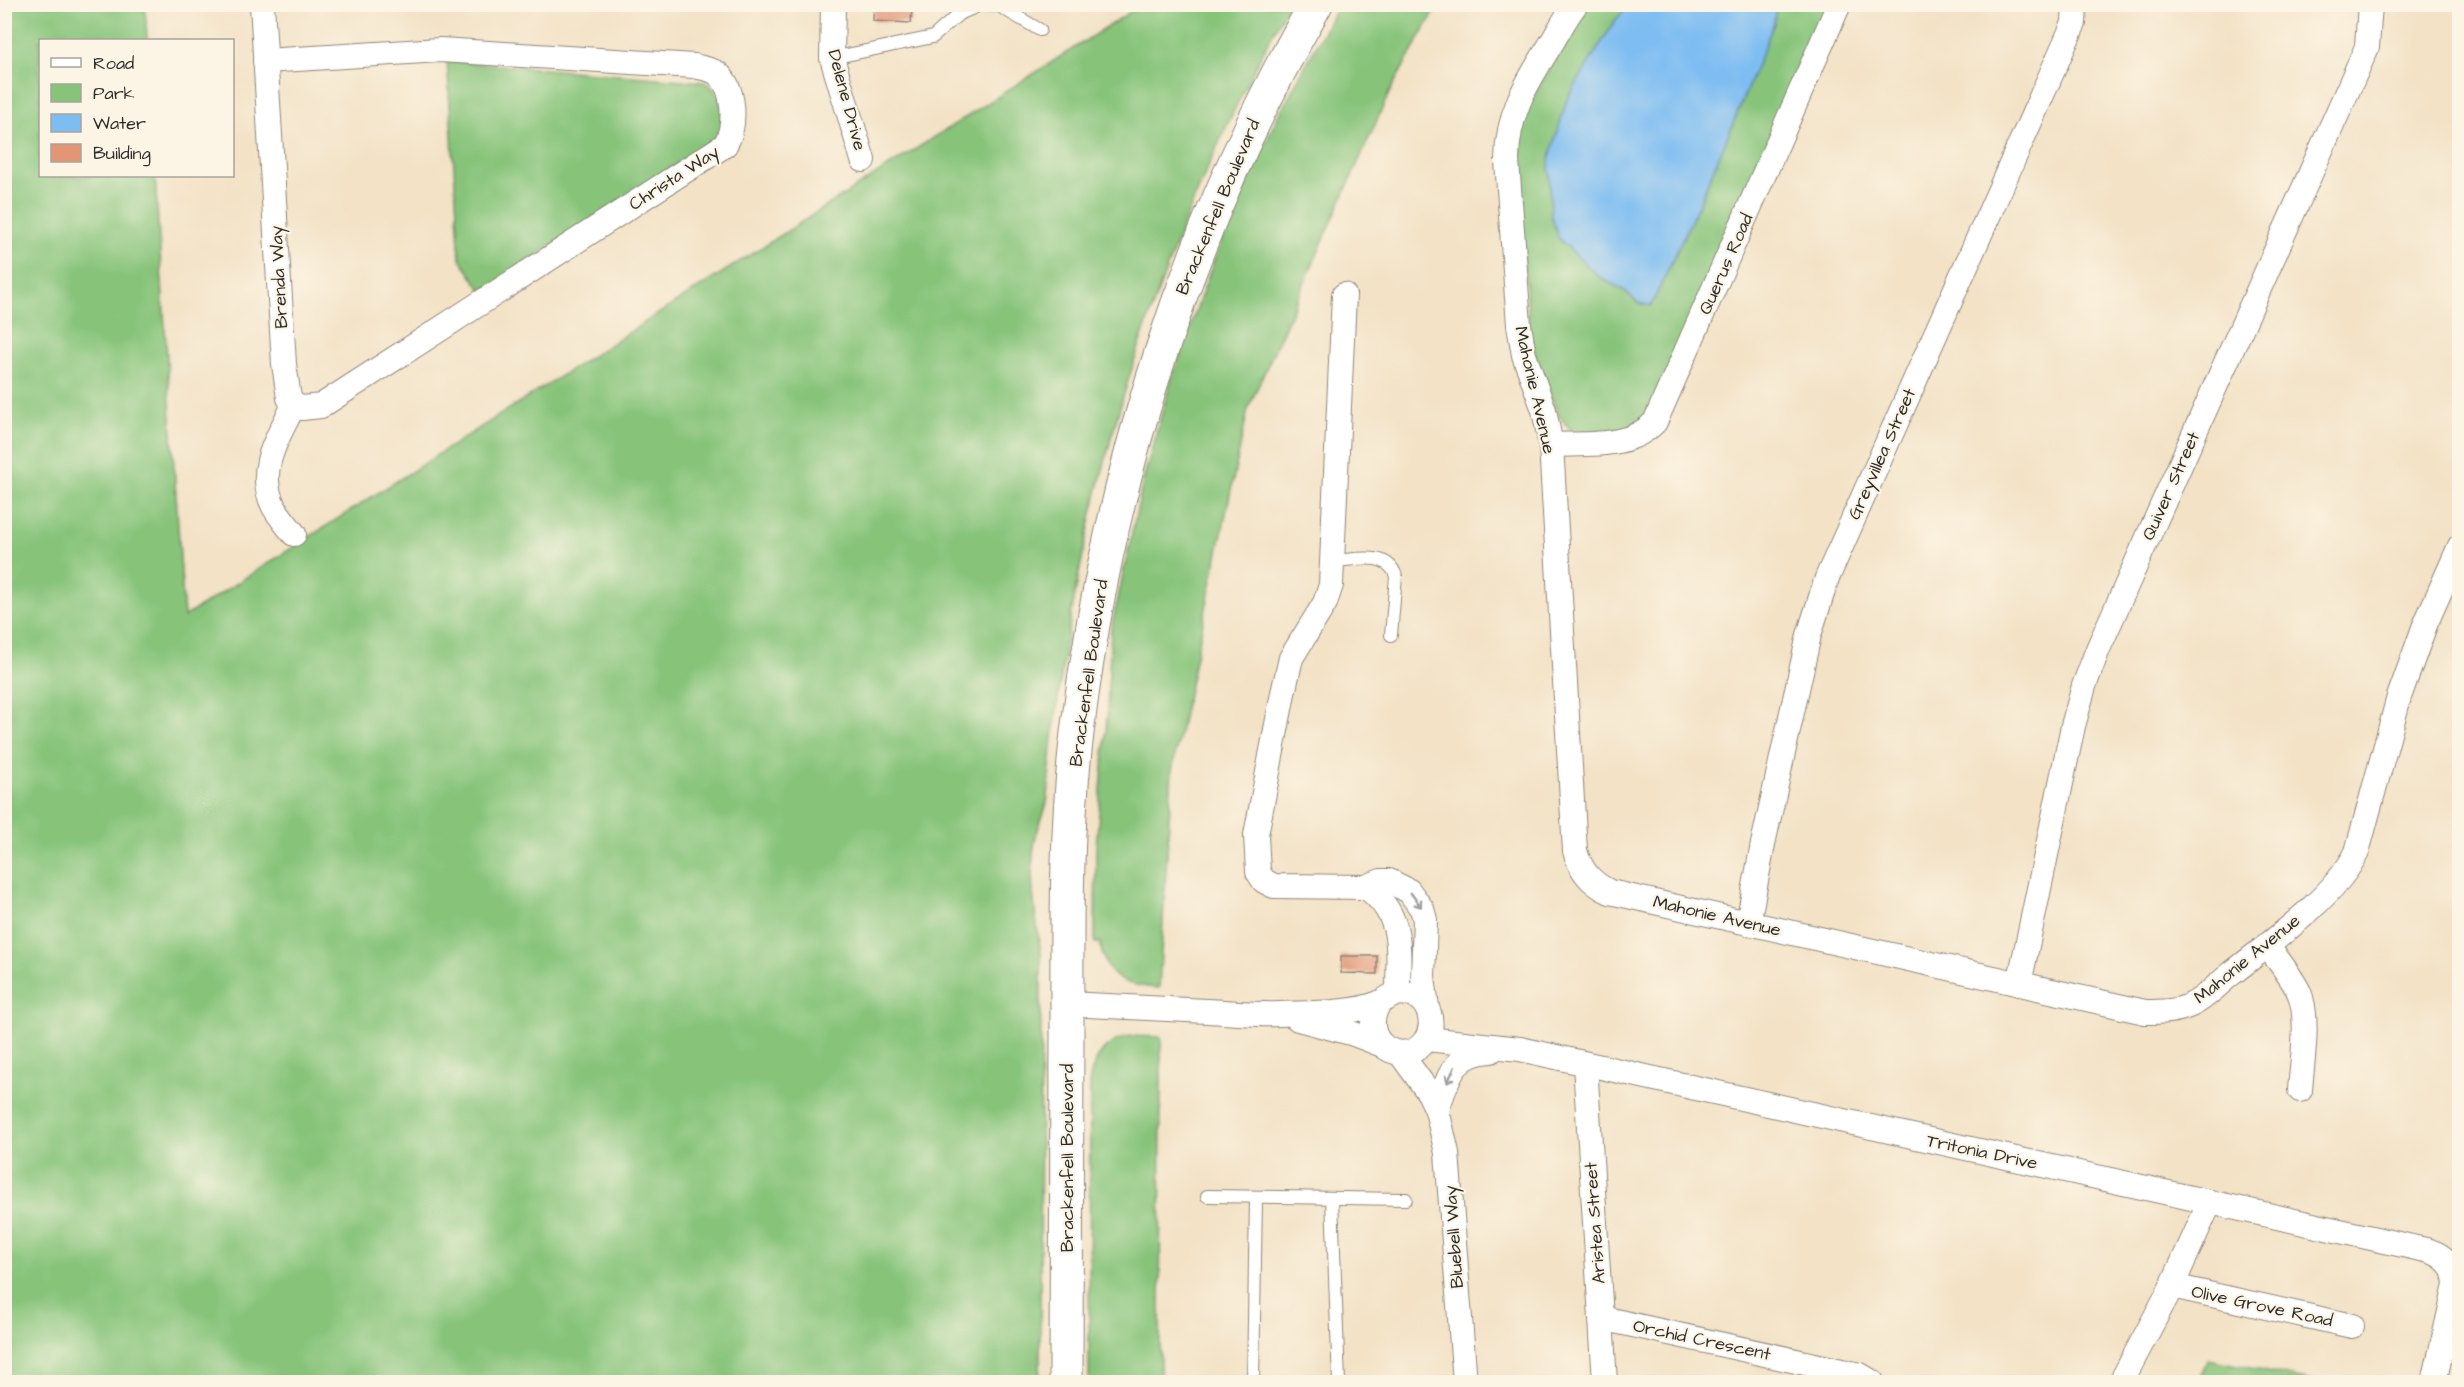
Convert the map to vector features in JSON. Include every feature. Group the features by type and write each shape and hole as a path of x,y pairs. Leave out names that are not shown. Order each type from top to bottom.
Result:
{"street":[{"name":"Brenda Way","path":"262,4 284,364 289,398 294,405"},
{"name":"Delene Drive","path":"833,4 832,58 863,160"},
{"name":"Brackenfell Boulevard","path":"1066,1383 1069,839 1077,733 1106,558 1147,392 1174,314 1220,196 1261,106 1316,4"},
{"name":"Mahonie Avenue","path":"1576,4 1524,87 1513,113 1508,139 1519,325 1524,355 1544,410 1551,445 1575,851 1589,879 1610,892 2145,1012 2177,1010 2202,998 2267,945 2337,884 2349,867 2363,832 2409,668 2425,625 2460,546"},
{"name":"Querus Road","path":"1551,445 1630,440 1647,431 1655,422 1839,4"},
{"name":"Greyvillea Street","path":"1748,923 1762,844 1806,646 1827,578 2074,23 2075,4"},
{"name":"Quiver Street","path":"2019,984 2073,726 2084,686 2103,638 2367,47 2370,4"},
{"name":"Christa Way","path":"265,61 440,50 694,66 716,72 724,80 730,94 732,115 731,134 724,145 321,406 302,408 294,405"},
{"path":"1344,295 1334,561 1331,585 1325,603 1292,658 1256,835 1258,866 1264,881 1274,885 1366,887 1381,881 1394,882 1409,891 1422,909 1425,920 1423,977 1433,1101"},
{"path":"294,405 270,454 266,469 266,481 274,507 294,534"},
{"path":"1366,887 1384,903 1395,922 1398,943 1389,998 1374,1012 1372,1023 1374,1034 1390,1048 1433,1101"},
{"path":"2267,945 2293,982 2302,1002 2304,1017 2300,1090"},
{"path":"1067,1004 1278,1014 1353,1009 1409,994 1419,999 1427,1027 1412,1050 1390,1048 1354,1034 1278,1014"},
{"name":"Tritonia Drive","path":"1427,1027 1511,1048 2430,1251 2445,1258 2454,1271 2456,1285 2434,1383"},
{"path":"1433,1101 1452,1068 1461,1060 1478,1052 1511,1048"},
{"name":"Aristea Street","path":"1585,1064 1605,1383"},
{"name":"Bluebell Way","path":"1433,1101 1448,1153 1465,1383"},
{"name":"Olive Grove Road","path":"2121,1383 2172,1286 2210,1202"},
{"name":"Olive Grove Road","path":"2172,1286 2352,1326"},
{"name":"Orchid Crescent","path":"1601,1318 1860,1375 1872,1383"}],"lane":[{"path":"832,58 933,37 959,14 980,5 999,6 1040,30"},
{"path":"1334,561 1378,559 1388,561 1396,576 1391,635"},
{"path":"1207,1196 1406,1199"},
{"path":"1253,1383 1256,1198"},
{"path":"1332,1199 1339,1383"}],"green space":[{"path":"5,5 145,5 147,39 39,39 39,177 155,177 184,617 1141,5 1288,5 1241,96 1199,189 1161,283 1129,378 1101,475 1079,574 1061,675 1048,796 1035,840 1032,868 1041,954 1040,1382 5,1382"},
{"path":"1338,5 1438,5 1390,91 1248,409 1172,770 1159,988 1127,983 1112,973 1100,943 1095,943 1096,846 1106,733 1111,630 1144,477 1173,374 1220,244 1275,122"},
{"path":"1588,5 1629,5 1614,22 1599,277 1625,291 1638,303 1651,306 1732,126 1774,23 1776,5 1829,5 1652,409 1630,429 1586,433 1569,428 1558,415 1537,361 1529,332 1518,161 1524,112"},
{"path":"447,61 705,82 711,86 719,98 722,113 720,136 482,291 460,259"},
{"path":"1131,1036 1161,1037 1160,1382 1089,1382 1090,1079 1095,1063 1103,1050 1115,1041"},
{"path":"2209,1359 2314,1382 2197,1382"}],"water":[{"path":"1629,5 1776,5 1774,23 1732,126 1651,306 1638,303 1625,291 1599,277 1559,239 1551,216 1549,161 1567,99 1614,22"}],"building":[{"path":"874,4 927,4 926,11 912,10 911,23 873,21"},
{"path":"1341,956 1377,956 1377,974 1341,973"}]}
